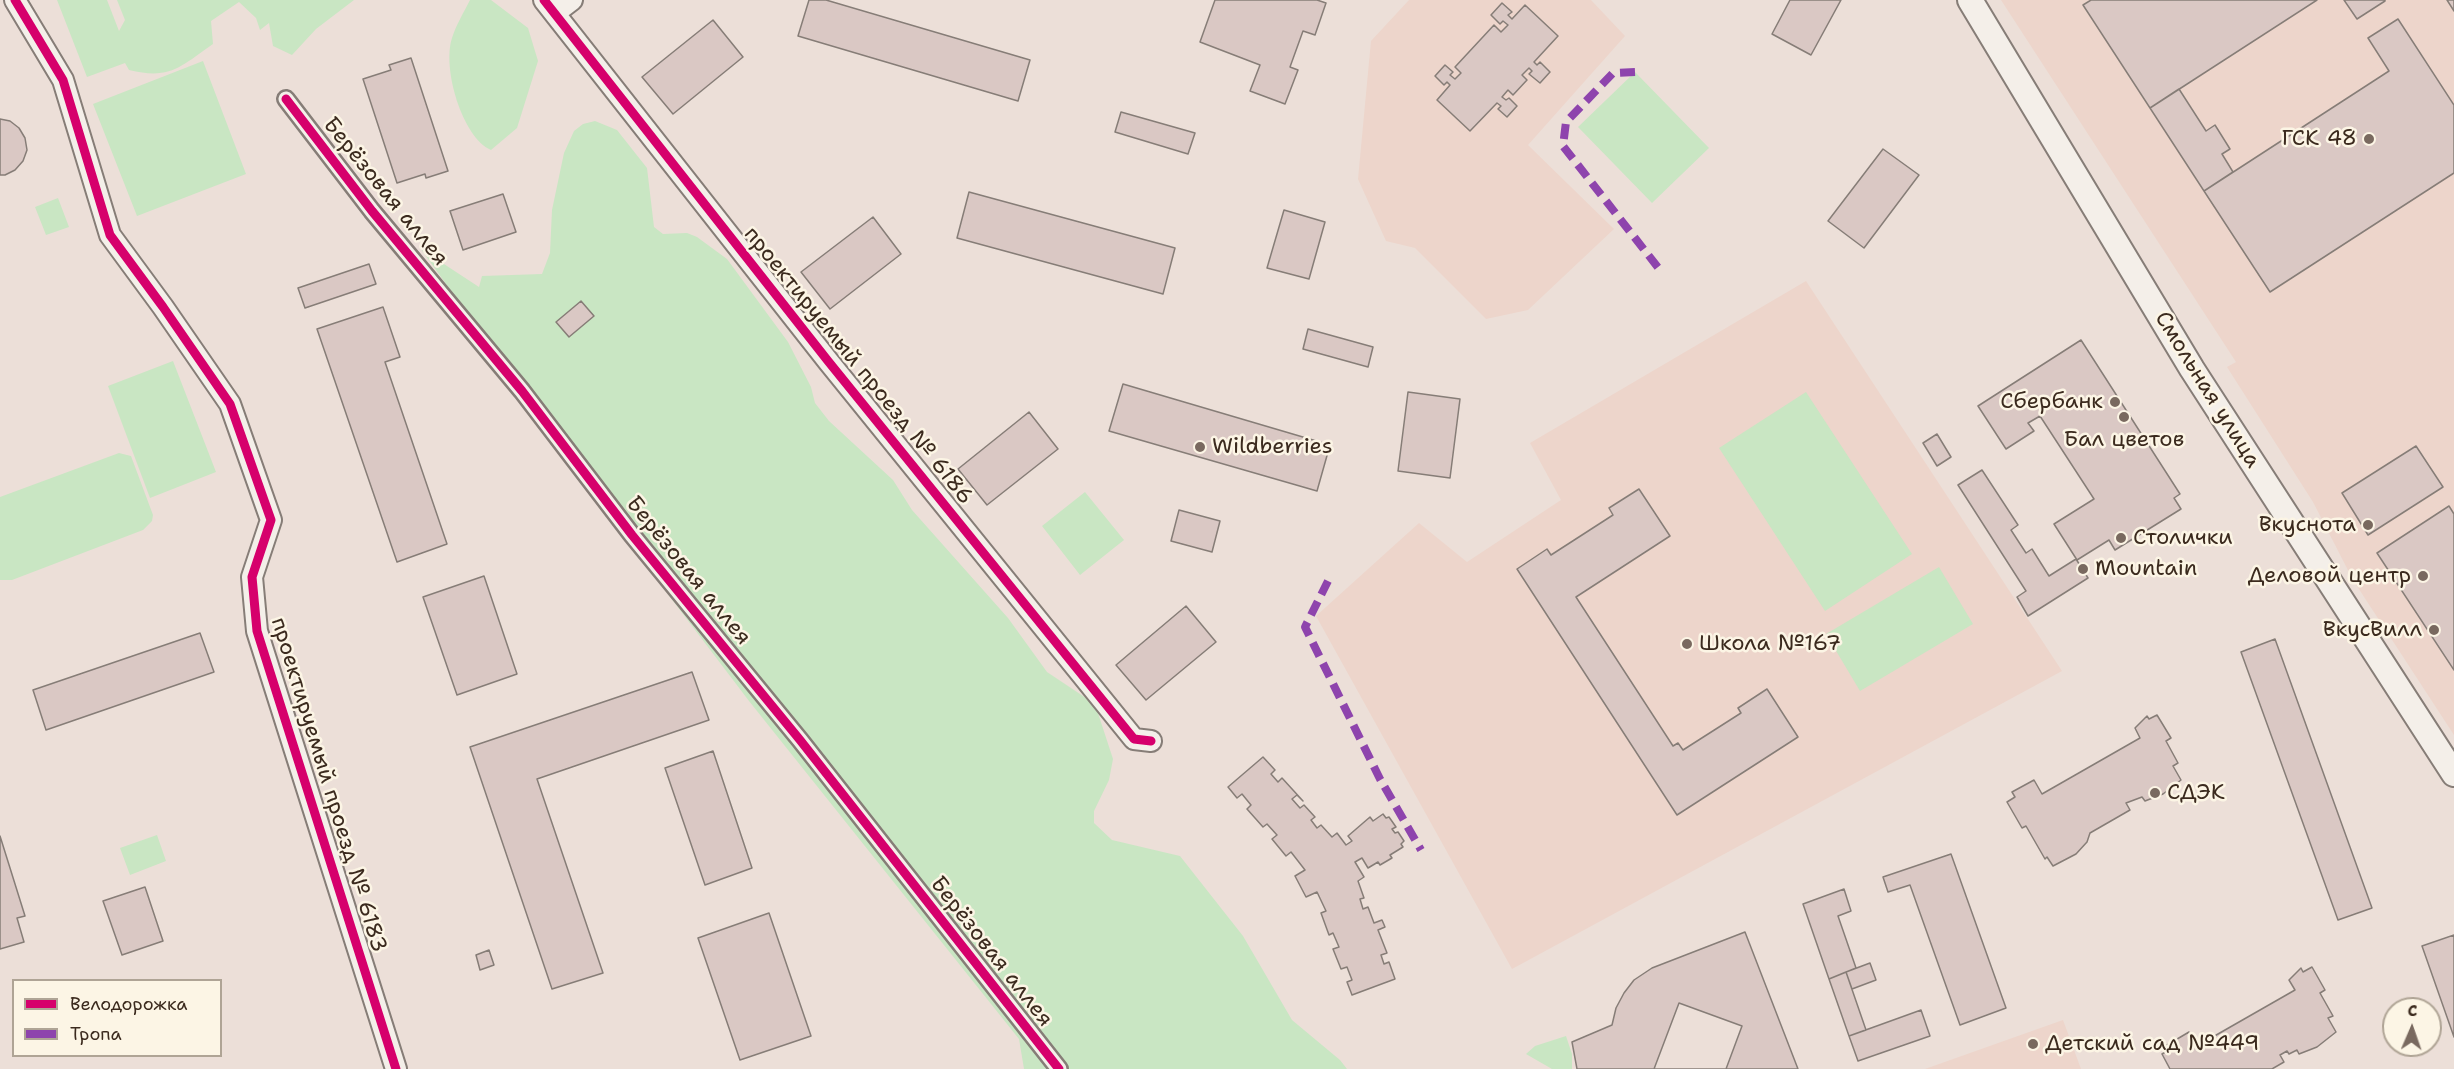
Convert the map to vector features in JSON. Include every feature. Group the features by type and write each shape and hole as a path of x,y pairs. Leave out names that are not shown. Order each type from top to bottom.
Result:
{"street":[{"name":"проектируемый проезд № 6183","path":"15,0 63,80 110,235 230,404 271,520 252,577 257,632 396,1069"},
{"path":"550,6 572,0"},
{"name":"Смольная улица","path":"1970,0 2192,369 2454,774"},
{"name":"проектируемый проезд № 6186","path":"550,6 828,362 1134,739 1151,741"},
{"name":"Берёзовая аллея","path":"286,99 372,211 522,391 632,535 800,740 1059,1069"}],"shaded area":[{"path":"1409,0 1591,0 1625,36 1528,145 1614,229 1528,310 1486,319 1415,248 1386,241 1358,179 1371,41"},
{"path":"2001,0 2454,0 2454,735 2353,580 2313,502 2227,367 2236,362"},
{"name":"Школа №167","path":"1806,281 2062,671 1512,969 1316,616 1419,523 1467,562 1561,500 1530,443"},
{"name":"Детский сад №449","path":"2063,1020 2081,1069 1925,1069"}],"green space":[{"path":"57,0 107,0 119,31 125,20 117,0 354,0 316,29 292,55 273,46 269,23 260,30 256,18 239,2 211,21 213,44 183,65 165,72 143,73 129,70 125,63 87,77"},
{"path":"470,0 491,0 528,28 538,61 517,128 491,150 481,143 471,131 463,117 452,83 450,51 452,38"},
{"path":"203,61 246,174 137,216 93,104"},
{"path":"1635,72 1709,148 1652,203 1578,127"},
{"path":"595,121 617,130 647,168 654,227 663,234 687,233 697,237 727,259 788,342 811,387 815,403 829,421 893,480 912,510 1008,618 1047,672 1095,704 1113,759 1109,780 1094,811 1094,823 1112,840 1180,856 1243,936 1292,1020 1340,1060 1347,1069 1024,1069 1019,1039 749,701 651,572 421,249 479,287 482,276 542,274 550,253 552,210 564,153 574,131 583,124","holes":["581,301 594,316 569,337 556,322"]},
{"path":"58,198 69,227 46,235 35,207"},
{"path":"173,361 216,472 150,498 108,386"},
{"path":"1806,392 1912,554 1825,611 1719,448"},
{"path":"119,453 131,456 153,515 152,521 143,530 12,580 0,580 0,497"},
{"path":"1085,492 1124,540 1080,575 1042,526"},
{"path":"1939,567 1973,624 1860,691 1826,634"},
{"path":"157,835 166,861 130,875 120,848"},
{"path":"1566,1036 1572,1054 1572,1069 1552,1069 1526,1054 1535,1046"}],"building":[{"path":"809,0 826,0 1030,60 1018,101 798,36"},
{"path":"1215,0 1317,0 1326,3 1315,35 1303,31 1290,67 1298,70 1285,104 1250,91 1260,65 1200,42"},
{"path":"1790,0 1841,0 1811,55 1772,34"},
{"path":"2091,0 2317,0 2150,108 2083,5"},
{"path":"2344,0 2385,0 2385,1 2357,19"},
{"path":"2447,0 2454,0 2454,11"},
{"path":"1502,3 1512,12 1508,15 1512,19 1525,5 1558,36 1534,62 1537,65 1540,62 1550,72 1540,83 1529,74 1532,71 1529,68 1522,75 1527,80 1513,95 1508,90 1502,97 1506,100 1509,98 1517,106 1507,117 1498,109 1501,106 1497,103 1470,131 1437,100 1450,85 1447,82 1444,85 1435,76 1445,65 1453,72 1450,75 1455,79 1461,73 1455,67 1494,25 1501,32 1508,25 1503,21 1500,24 1491,15"},
{"name":"ГСК 48","path":"2398,19 2454,105 2454,173 2270,292 2204,191 2389,71 2368,38"},
{"path":"713,20 743,57 673,114 642,77"},
{"path":"411,58 448,171 426,178 425,174 397,183 363,79 391,70 389,65"},
{"path":"2179,89 2206,131 2215,125 2230,149 2222,154 2233,172 2204,191 2150,108"},
{"path":"1121,112 1195,133 1188,154 1115,132"},
{"path":"0,119 10,121 19,128 25,138 27,150 23,161 15,170 5,175 0,175"},
{"path":"1883,149 1919,175 1864,248 1828,221"},
{"path":"969,192 1175,248 1163,294 957,238"},
{"path":"503,194 516,232 463,250 450,211"},
{"path":"1284,210 1325,222 1309,279 1267,268"},
{"path":"873,217 901,254 830,309 801,272"},
{"path":"369,264 376,284 305,308 298,288"},
{"path":"581,301 594,316 569,337 556,322"},
{"path":"383,307 400,357 385,362 447,544 397,562 317,329"},
{"path":"1308,329 1373,347 1368,367 1303,349"},
{"path":"2081,340 2180,494 2174,498 2181,509 2115,550 2109,540 2077,560 2054,524 2094,499 2040,416 2028,423 2034,431 2006,449 1978,406"},
{"path":"1123,384 1330,445 1317,491 1109,431"},
{"path":"1408,392 1460,399 1450,478 1398,471"},
{"path":"1029,412 1058,449 987,505 958,469"},
{"path":"1937,434 1951,457 1937,466 1923,443"},
{"path":"2416,446 2443,487 2368,535 2342,493"},
{"path":"1982,470 2018,525 2011,530 2026,553 2032,549 2049,576 2076,559 2088,578 2028,616 2017,597 2026,591 1958,485"},
{"path":"1639,489 1670,536 1576,597 1673,746 1678,743 1683,750 1741,713 1738,708 1767,689 1798,737 1677,815 1517,569 1547,549 1551,555 1613,515 1609,508"},
{"name":"Деловой центр","path":"2449,506 2454,514 2454,670 2377,553"},
{"path":"1179,510 1220,521 1212,552 1171,541"},
{"path":"484,576 517,674 457,695 423,597"},
{"path":"1186,606 1216,642 1146,700 1116,665"},
{"path":"200,633 214,672 46,730 33,690"},
{"path":"2275,639 2372,908 2338,920 2241,652"},
{"path":"692,672 709,720 537,779 603,973 552,989 470,747"},
{"path":"2157,715 2171,738 2166,741 2178,763 2173,766 2181,780 2163,794 2145,801 2142,797 2126,803 2130,810 2090,833 2087,842 2076,854 2053,866 2047,857 2045,859 2026,826 2022,828 2007,802 2015,797 2012,792 2034,780 2042,794 2140,738 2135,728 2147,716 2149,719"},
{"path":"713,751 752,868 705,885 665,768"},
{"path":"1263,757 1275,770 1271,774 1278,782 1282,778 1303,801 1297,795 1292,799 1300,808 1304,805 1315,817 1311,820 1317,828 1321,825 1332,837 1337,833 1346,845 1352,841 1348,836 1370,817 1373,821 1383,814 1386,818 1389,817 1396,827 1392,829 1395,833 1398,832 1404,841 1401,844 1403,847 1390,855 1392,858 1380,865 1378,862 1368,868 1362,858 1355,862 1364,877 1358,881 1364,898 1360,899 1363,909 1368,907 1374,923 1382,920 1385,927 1378,930 1387,953 1381,955 1384,964 1389,962 1395,979 1352,995 1347,982 1352,980 1347,967 1341,969 1333,949 1339,947 1333,933 1329,935 1321,913 1326,911 1317,892 1306,897 1295,876 1305,870 1291,852 1286,856 1272,839 1277,835 1267,824 1263,827 1247,809 1251,805 1242,794 1237,798 1228,787"},
{"path":"0,836 25,916 17,918 24,942 0,949"},
{"path":"1951,854 2006,1008 1960,1025 1910,885 1888,892 1883,877"},
{"path":"145,887 163,941 122,955 103,901"},
{"path":"1844,889 1851,911 1838,916 1856,968 1829,979 1803,904"},
{"path":"769,913 811,1036 740,1060 698,938"},
{"path":"1745,932 1798,1069 1577,1069 1572,1042 1612,1025 1616,1008 1634,980 1652,968"},
{"path":"2454,935 2454,1037 2442,997 2440,997 2422,946"},
{"path":"489,950 494,965 480,970 476,955"},
{"path":"1870,963 1876,980 1852,989 1846,972"},
{"path":"2312,967 2325,990 2320,993 2333,1016 2328,1018 2336,1032 2317,1047 2299,1054 2297,1050 2289,1054 2287,1051 2280,1055 2284,1062 2272,1069 2170,1069 2162,1054 2169,1050 2167,1045 2189,1032 2197,1046 2295,990 2289,980 2301,968 2303,972"},
{"path":"1846,972 1866,1030 1849,1036 1829,979"},
{"path":"1679,1003 1742,1026 1726,1069 1654,1069"},
{"path":"1921,1010 1930,1036 1858,1061 1849,1036"}],"marked path":[{"path":"1635,72 1613,73 1566,122 1563,146 1660,270"},
{"path":"1328,581 1305,627 1380,779 1421,850"}],"cycle path":[{"path":"15,0 63,80 110,235 230,404 271,520 252,577 257,631 396,1069"},
{"path":"544,0 828,361 1134,739 1151,741"},
{"path":"286,99 372,211 522,391 632,535 800,740 1059,1069"}],"place":[{"name":"ГСК 48","path":"2369,139"},
{"name":"Сбербанк","path":"2115,402"},
{"name":"Бал цветов","path":"2124,417"},
{"name":"Wildberries","path":"1200,447"},
{"name":"Вкуснота","path":"2368,525"},
{"name":"Столички","path":"2121,538"},
{"name":"Mountain","path":"2083,569"},
{"name":"Деловой центр","path":"2423,576"},
{"name":"ВкусВилл","path":"2434,630"},
{"name":"Школа №167","path":"1687,644"},
{"name":"СДЭК","path":"2155,793"},
{"name":"Детский сад №449","path":"2033,1044"}]}
